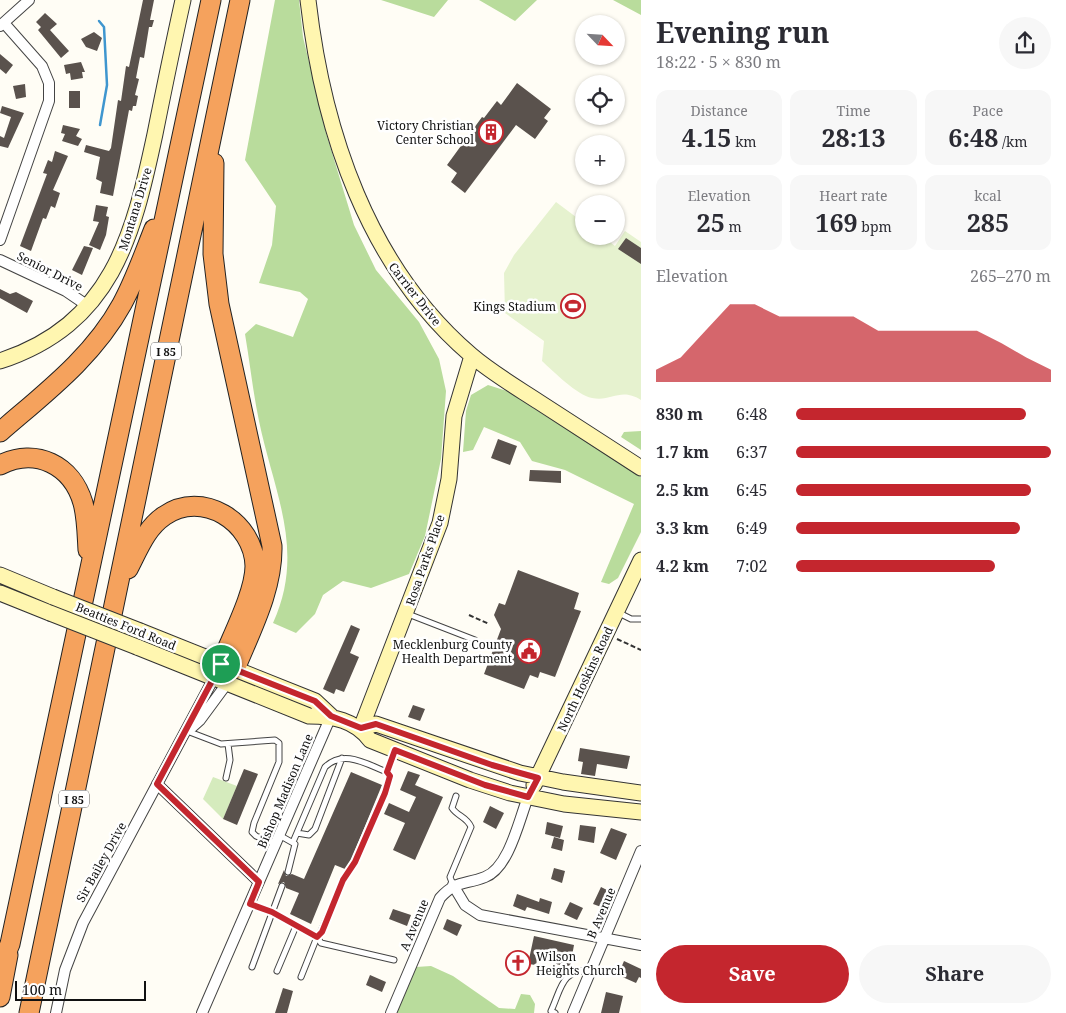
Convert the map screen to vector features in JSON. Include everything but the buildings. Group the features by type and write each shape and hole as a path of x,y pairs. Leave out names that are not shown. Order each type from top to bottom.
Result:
{"highway":[{"name":"I 85","path":"0,997 89,568 104,507 211,0"},
{"name":"I 85","path":"29,1013 240,0"},
{"path":"215,116 213,238 219,304 272,546 272,567 267,587 225,674"},
{"path":"0,432 74,367 105,330 130,288 173,182"},
{"path":"0,465 19,458 41,459 54,464 70,477 78,490 85,510 89,568"},
{"path":"119,585 147,533 157,521 170,512 185,506 201,506 216,510 230,519 242,530 249,543 254,559 254,575 225,674"},
{"path":"0,968 10,944"}],"street":[{"path":"0,240 43,119 50,92 42,66 2,24 29,0"},
{"name":"Montana Drive","path":"0,361 44,341 67,326 88,306 112,274 133,222 151,151 183,0"},
{"name":"Carrier Drive","path":"308,0 318,64 330,116 351,179 372,231 394,269 416,299 444,330 472,356 503,379 641,468"},
{"name":"Senior Drive","path":"0,260 66,291 88,306"},
{"name":"Rosa Parks Place","path":"361,728 433,544 445,503 454,416 472,356"},
{"name":"North Hoskins Road","path":"528,797 641,560"},
{"name":"Beatties Ford Road","path":"0,576 140,631 225,674"},
{"name":"Beatties Ford Road","path":"0,593 136,647 315,701 331,716 361,728 370,740 485,785 528,797 564,804 641,812"},
{"name":"Sir Bailey Drive","path":"187,731 200,720 225,674"},
{"name":"Sir Bailey Drive","path":"56,1013 65,970 82,922 187,731 225,674"},
{"name":"Bishop Madison Lane","path":"202,1013 331,716"},
{"name":"Beatties Ford Road","path":"361,728 376,724 492,765 538,778 641,793"},
{"path":"157,784 259,882"},
{"path":"528,797 507,854 500,866 484,878 453,885 465,905 480,915 641,945"},
{"name":"B Avenue","path":"573,1013 641,851"},
{"name":"A Avenue","path":"391,1013 438,902 453,885"}],"lane":[{"path":"616,612 630,618 641,619"},
{"path":"406,613 475,640"},
{"path":"187,731 209,741 228,744 274,740 279,743 279,762 254,822 252,832 256,836 293,842"},
{"path":"226,778 230,760 228,744"},
{"path":"387,772 395,750"},
{"path":"297,833 309,834 315,829 342,758"},
{"path":"288,872 295,844 293,842 326,767 331,762 342,758 356,760 387,772 390,776 385,793 355,862 343,880 301,977"},
{"path":"453,885 450,877 472,826 468,820 456,814 452,808 456,796"},
{"path":"252,967 282,886"},
{"path":"250,904 272,912 317,937 321,944 394,960"},
{"path":"277,971 296,926"},
{"path":"555,1013 552,1012 566,976 573,972 591,970"}],"path":[{"path":"469,615 489,624"},
{"path":"615,638 641,650"}],"green space":[{"path":"275,0 299,0 303,37 326,133 354,225 376,270 419,322 439,359 446,391 441,459 425,536 409,574 371,588 343,581 323,595 315,614 296,633 273,623 282,597 287,571 287,546 279,498 257,410 245,334 256,324 293,337 308,299 300,292 259,283 272,245 276,206 245,160"},
{"path":"381,0 448,0 434,17"},
{"path":"479,0 537,0 515,21"},
{"path":"613,0 641,0 641,15"},
{"name":"Kings Stadium","path":"556,202 575,216 575,245 625,245 625,231 641,242 641,400 627,395 599,399 586,396 566,383 542,361 544,341 505,313 504,273 514,255"},
{"path":"488,385 507,391 641,477 641,532 618,578 609,584 601,582 634,504 565,470 532,461 520,442 484,427 473,450 463,452 466,411 471,395"},
{"path":"641,431 641,450 621,437 624,432"},
{"path":"213,777 237,786 223,819 203,799"},
{"path":"431,966 453,976 499,1008 515,1009 521,994 530,995 535,1004 534,1013 396,1013 416,967"}],"waterway":[{"path":"99,21 104,27 107,85 100,125"}],"place":[{"name":"Victory Christian Center School","path":"491,132"},
{"name":"Kings Stadium","path":"573,306"},
{"name":"Mecklenburg County Health Department","path":"529,651"},
{"name":"Wilson Heights Church","path":"518,963"}],"route":[{"path":"221,664 315,701 331,716 361,728 376,724 492,765 538,778 528,797 470,780 395,750 387,772 390,776 385,793 355,862 343,880 322,932 317,937 272,912 250,904 259,882 157,784 187,731 221,664"}]}
